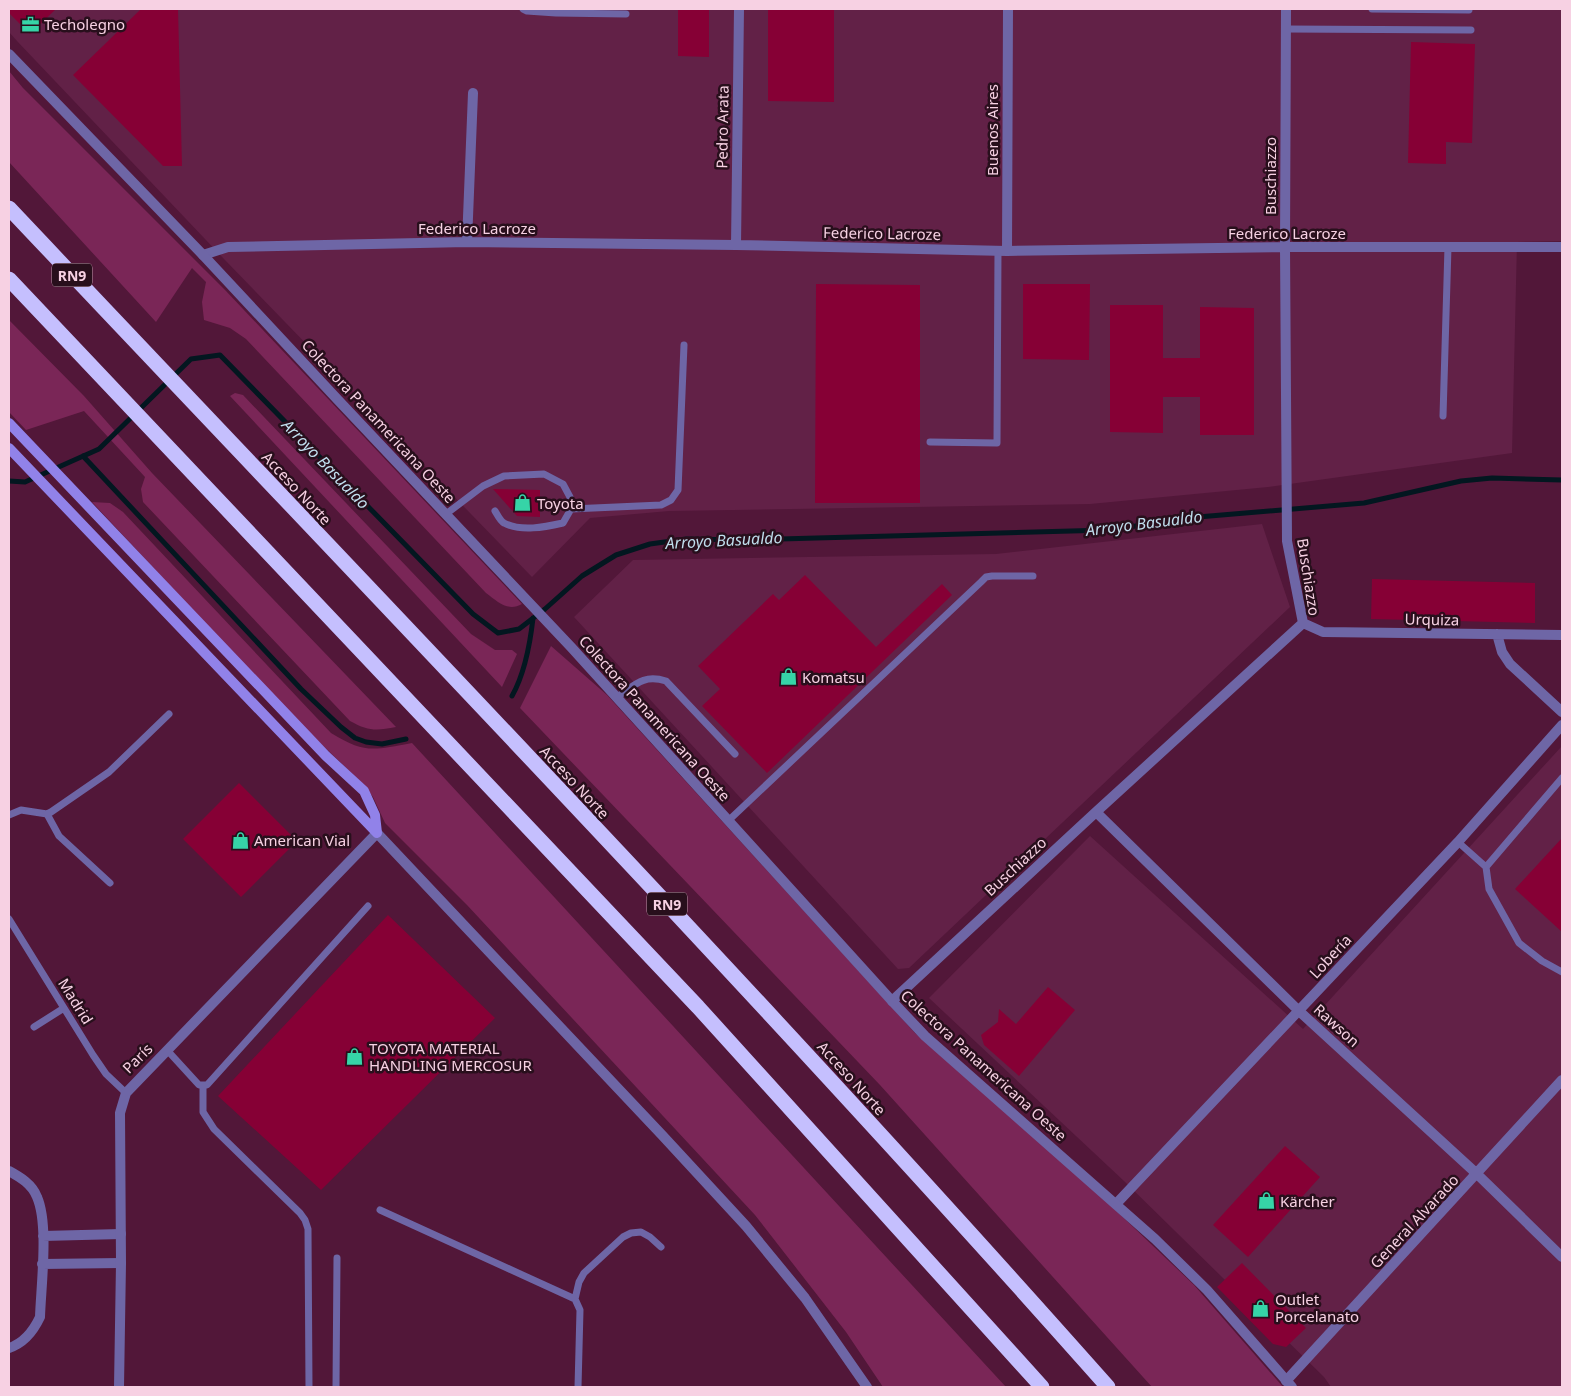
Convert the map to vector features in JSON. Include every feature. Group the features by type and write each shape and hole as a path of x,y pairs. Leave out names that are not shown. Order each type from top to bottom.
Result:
{"highway":[{"name":"Acceso Norte","path":"9,208 744,985 999,1263 1108,1387"},
{"path":"9,279 698,1007 1042,1387"}],"main road":[{"path":"9,423 326,756 364,792 374,815 377,833"},
{"path":"9,448 68,512 377,833"}],"street":[{"name":"Pedro Arata","path":"736,245 739,9"},
{"name":"Buenos Aires","path":"1002,251 1008,9"},
{"name":"Buschiazzo","path":"892,1001 1303,623 1287,542 1286,9"},
{"name":"Colectora Panamericana Oeste","path":"9,54 203,255 571,647 925,1036 1116,1204 1207,1290 1289,1384"},
{"path":"468,242 473,93"},
{"name":"Federico Lacroze","path":"203,255 228,247 468,242 736,245 1002,251 1285,247 1562,247"},
{"name":"Urquiza","path":"1303,623 1323,632 1562,635"},
{"path":"1497,634 1502,652 1510,664 1562,712"},
{"name":"Lobería","path":"1116,1204 1458,842 1562,725"},
{"name":"Rawson","path":"1096,812 1299,1011 1478,1174 1562,1257"},
{"path":"377,833 746,1226 805,1298 867,1387"},
{"name":"París","path":"119,1387 121,1263 120,1113 126,1093 377,833"},
{"name":"General Alvarado","path":"1289,1384 1562,1080"},
{"path":"9,1171 21,1178 37,1196 41,1210 43,1236 40,1317 35,1328 27,1338 9,1348"},
{"path":"43,1236 121,1234"},
{"path":"42,1264 121,1263"}],"lane":[{"path":"523,9 527,11 556,13 626,14"},
{"path":"1372,9 1469,10"},
{"path":"1286,29 1471,30"},
{"path":"1443,416 1448,247"},
{"path":"930,442 997,444 1002,251"},
{"path":"571,509 661,505 671,500 678,490 684,345"},
{"path":"446,514 483,486 504,476 544,474 563,484 570,497 571,509 563,523 542,527 517,526 503,522 495,510"},
{"path":"728,820 986,577 1032,576"},
{"path":"617,697 645,679 656,678 666,681 735,754"},
{"path":"9,815 21,810 47,814 51,812 109,772 169,714"},
{"path":"1486,867 1562,778"},
{"path":"47,814 59,836 110,884"},
{"path":"1458,842 1486,867 1489,889 1520,943 1542,961 1562,972"},
{"path":"167,1050 199,1085 207,1085 368,906"},
{"name":"Madrid","path":"9,919 106,1074 126,1093"},
{"path":"34,1027 64,1008"},
{"path":"204,1086 203,1112 214,1129 305,1220 308,1229 309,1387"},
{"path":"380,1210 575,1298"},
{"path":"578,1387 580,1310 575,1298 578,1282 584,1273 623,1237 631,1233 641,1232 661,1247"},
{"path":"336,1387 337,1258"}],"shaded area":[{"path":"9,9 1562,9 1562,241 1517,242 1512,453 1268,487 1090,504 669,511 590,518 532,577 224,259 17,41 9,32"},
{"path":"9,71 23,88 226,291 522,604 512,607 503,605 486,593 246,339 230,328 204,320 202,302 206,282 192,268 156,322 9,162"},
{"path":"9,320 84,396 152,473 396,727 372,729 362,727 350,721 143,502 141,489 145,477 84,411 26,430 9,412"},
{"path":"235,393 243,395 471,634 495,650 512,650 517,654 502,687 230,396"},
{"path":"92,502 110,503 123,512 331,733 361,747 378,748 412,743 1006,1387 883,1387 846,1332 755,1215 467,905 385,823 373,797 361,782 291,715"},
{"path":"1262,524 1290,607 909,968 898,969 574,617 633,560 996,554"},
{"path":"551,646 607,695 915,1033 1108,1203 1194,1285 1283,1387 1152,1387 880,1085 520,708"},
{"path":"1562,746 1562,1387 1331,1387 1324,1377 1124,1181 929,998 1090,836 1303,1029"}],"building":[{"name":"Techolegno","path":"9,9 56,9 30,34 9,13"},
{"path":"141,9 178,9 182,166 163,166 73,75"},
{"path":"678,9 709,9 709,57 678,56"},
{"path":"768,9 834,9 834,102 768,101"},
{"path":"1411,42 1475,44 1472,143 1446,142 1446,164 1408,163"},
{"path":"816,284 920,285 920,503 815,503"},
{"path":"1023,284 1090,284 1089,360 1023,359"},
{"path":"1110,305 1163,305 1163,358 1200,358 1200,307 1254,308 1254,435 1200,435 1200,397 1163,397 1163,433 1110,432"},
{"name":"Toyota","path":"493,489 540,490 540,517 517,516"},
{"name":"Komatsu","path":"805,575 876,647 942,584 952,595 767,773 702,706 720,689 698,666 773,594 779,600"},
{"path":"1372,579 1535,583 1535,623 1371,619"},
{"name":"American Vial","path":"239,783 297,841 241,897 183,839"},
{"path":"1562,838 1562,932 1515,889"},
{"name":"TOYOTA MATERIAL HANDLING MERCOSUR","path":"388,915 495,1018 321,1190 218,1096"},
{"path":"1048,987 1075,1010 1019,1076 984,1045 981,1035 998,1022 999,1009 1016,1024"},
{"name":"Kärcher","path":"1285,1146 1320,1177 1248,1257 1213,1225"},
{"name":"Outlet Porcelanato","path":"1242,1263 1306,1328 1286,1347 1273,1344 1217,1287"}],"waterway":[{"name":"Arroyo Basualdo","path":"9,481 25,482 99,449 191,359 220,355 473,614 498,633 519,629 582,576 616,555 650,544 686,539 746,540 1108,530 1198,517 1364,503 1461,481 1492,478 1562,480"},
{"path":"83,456 301,689 341,727 355,738 366,742 382,744 406,739"},
{"path":"512,696 517,687 526,658 533,618"}],"place":[{"name":"Techolegno","path":"30,24"},
{"name":"Toyota","path":"523,503"},
{"name":"Komatsu","path":"788,677"},
{"name":"American Vial","path":"240,840"},
{"name":"TOYOTA MATERIAL HANDLING MERCOSUR","path":"355,1057"},
{"name":"Kärcher","path":"1266,1201"},
{"name":"Outlet Porcelanato","path":"1261,1308"}]}
